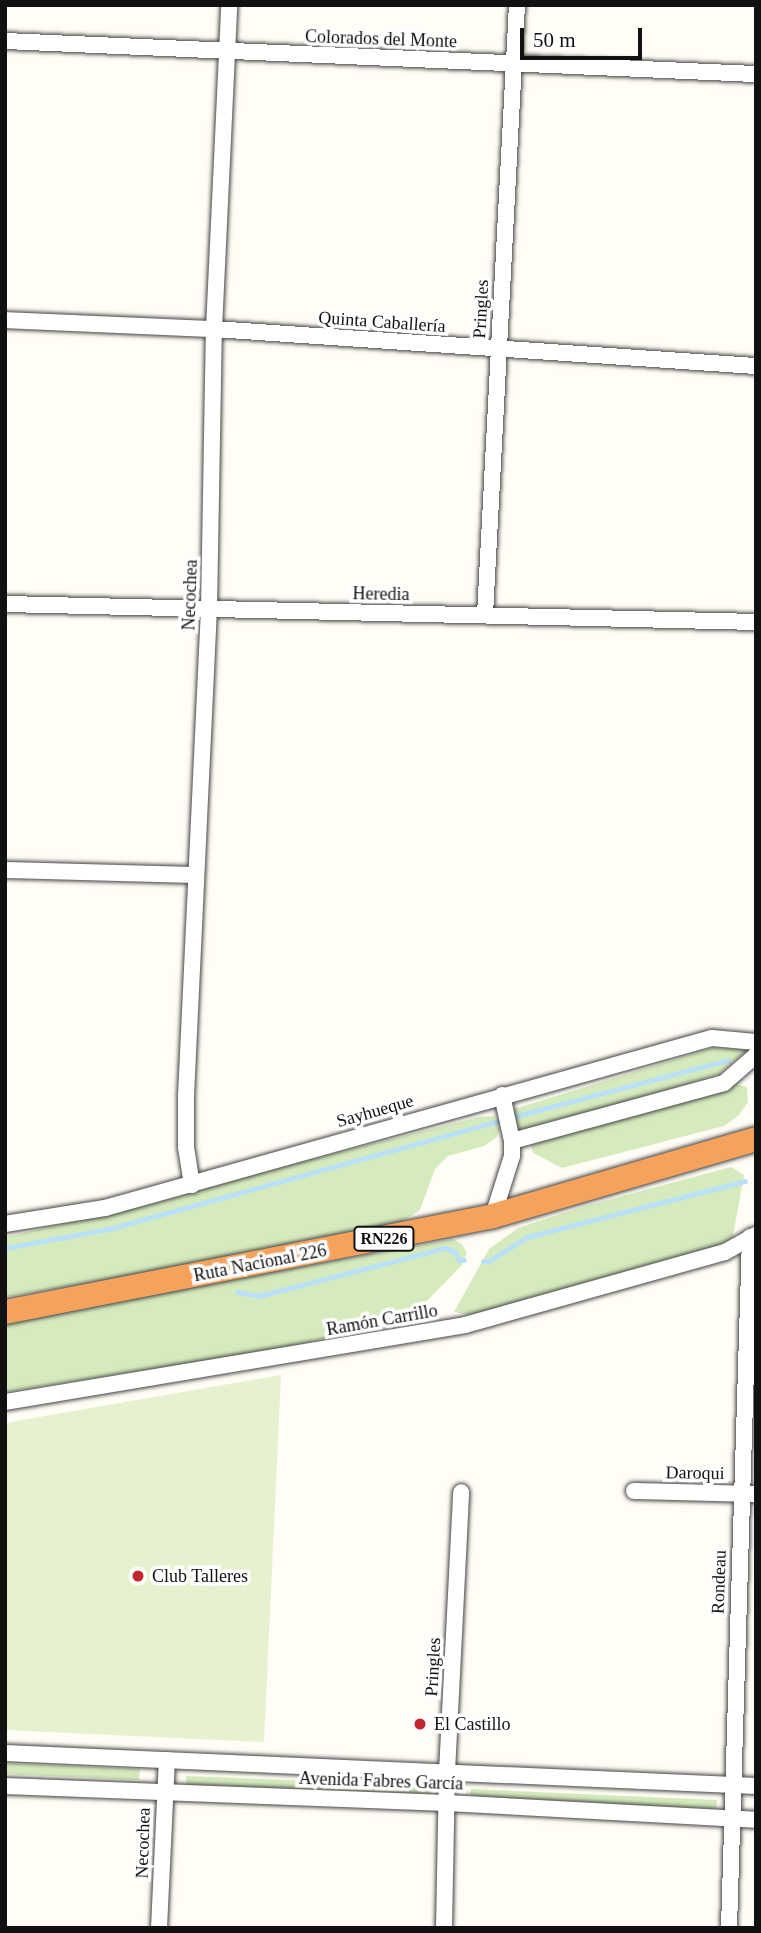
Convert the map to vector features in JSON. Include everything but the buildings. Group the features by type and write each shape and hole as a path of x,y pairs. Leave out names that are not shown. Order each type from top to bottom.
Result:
{"highway":[{"name":"Ruta Nacional 226","path":"5,1312 493,1216 756,1139"}],"street":[{"name":"Necochea","path":"192,1185 186,1147 186,1109 209,609 214,329 229,5"},
{"name":"Pringles","path":"485,615 517,5"},
{"name":"Colorados del Monte","path":"5,41 756,74"},
{"name":"Quinta Caballería","path":"5,320 214,329 756,366"},
{"name":"Heredia","path":"5,604 756,622"},
{"path":"5,870 196,875"},
{"name":"Sayhueque","path":"5,1224 105,1208 712,1038 756,1042"},
{"path":"512,1141 724,1083 756,1055"},
{"path":"493,1216 512,1156 512,1141 502,1095"},
{"name":"Ramón Carrillo","path":"5,1402 464,1325 725,1252 753,1236"},
{"name":"Rondeau","path":"729,1928 731,1785 749,1494 753,1236"},
{"name":"Daroqui","path":"634,1491 749,1494"},
{"name":"Pringles","path":"444,1928 447,1772 461,1492"},
{"name":"Avenida Fabres García","path":"5,1753 756,1786"},
{"name":"Necochea","path":"159,1928 167,1760"},
{"name":"Avenida Fabres García","path":"5,1786 447,1803 756,1820"}],"green space":[{"path":"712,1048 748,1049 719,1074 519,1135 511,1110"},
{"path":"736,1084 747,1087 748,1102 739,1115 724,1126 562,1168 533,1153 530,1141"},
{"path":"494,1116 500,1129 496,1138 484,1146 448,1156 435,1169 420,1210 393,1227 5,1297 5,1237 152,1204 285,1166 479,1117"},
{"path":"731,1167 744,1175 733,1236 719,1249 471,1315 454,1312 489,1249 518,1228 582,1207"},
{"path":"453,1239 462,1244 467,1253 461,1266 424,1304 381,1325 282,1348 5,1392 5,1322"},
{"name":"Club Talleres","path":"281,1375 264,1742 5,1730 5,1423"},
{"path":"5,1763 140,1769 139,1780 5,1774"},
{"path":"186,1776 432,1786 432,1797 186,1787"},
{"path":"471,1789 717,1800 716,1810 470,1800"}],"waterway":[{"path":"516,1116 728,1060"},
{"path":"5,1248 109,1229 498,1121"},
{"path":"483,1261 489,1261 527,1237 745,1181"},
{"path":"237,1292 259,1296 445,1248 455,1252 459,1260 464,1260"}],"place":[{"name":"Club Talleres","path":"138,1576"},
{"name":"El Castillo","path":"420,1724"}]}
